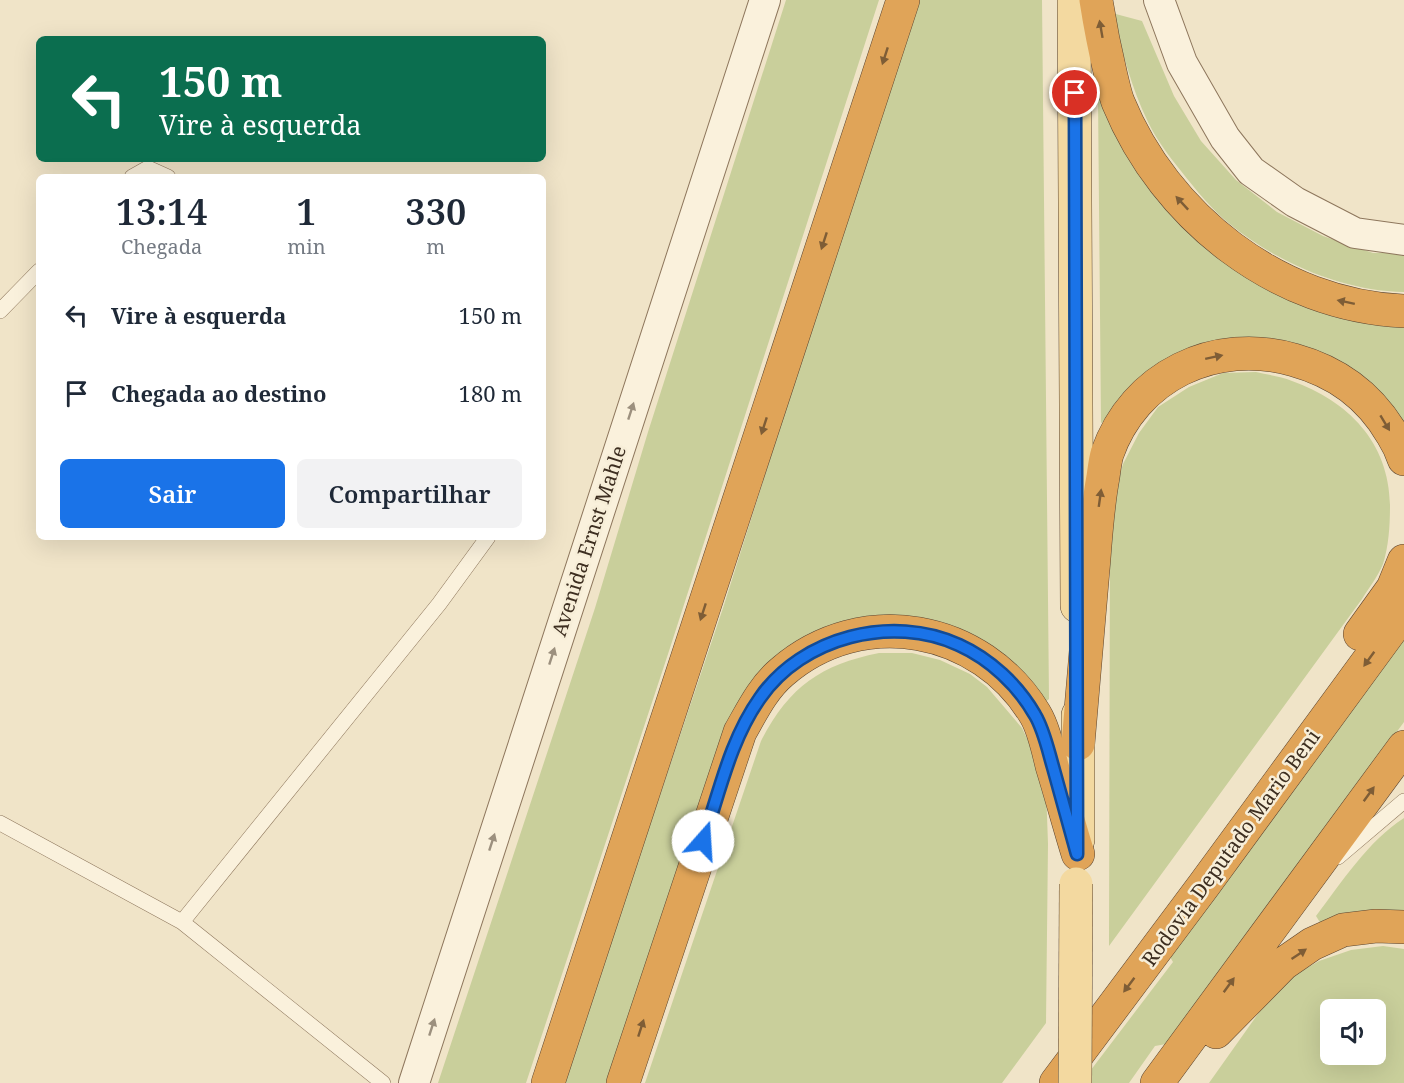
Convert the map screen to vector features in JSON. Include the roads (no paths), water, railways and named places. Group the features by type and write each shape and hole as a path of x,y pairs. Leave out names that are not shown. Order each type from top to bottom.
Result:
{"highway":[{"path":"548,1083 903,0"},
{"path":"1096,0 1117,101 1140,146 1171,191 1205,227 1240,255 1285,280 1333,299 1386,310 1404,311"},
{"path":"1078,744 1099,501 1107,455 1125,418 1140,398 1170,374 1200,360 1237,352 1275,354 1315,366 1351,386 1380,414 1402,451 1404,459"},
{"path":"1204,885 1311,704 1393,588 1404,561"},
{"name":"Rodovia Deputado Mario Beni","path":"1056,1083 1404,612"},
{"path":"623,1083 740,732 760,698 781,672 814,650 852,636 892,631 926,635 948,641 986,661 1013,684 1036,716 1077,869"},
{"path":"1157,1083 1404,747"},
{"path":"1168,1083 1256,990 1283,964 1312,944 1342,930 1376,926 1404,927"}],"main road":[{"path":"1074,0 1078,744 1075,1083"}],"street":[{"name":"Avenida Ernst Mahle","path":"414,1083 765,0"},
{"path":"1159,0 1182,63 1225,138 1251,171 1295,202 1355,232 1404,240"}],"lane":[{"path":"137,174 148,168 161,174"},
{"path":"0,311 36,274"},
{"path":"182,922 439,604 486,540"},
{"path":"1299,890 1401,805"},
{"path":"0,824 182,922 363,1076 383,1083"}]}
